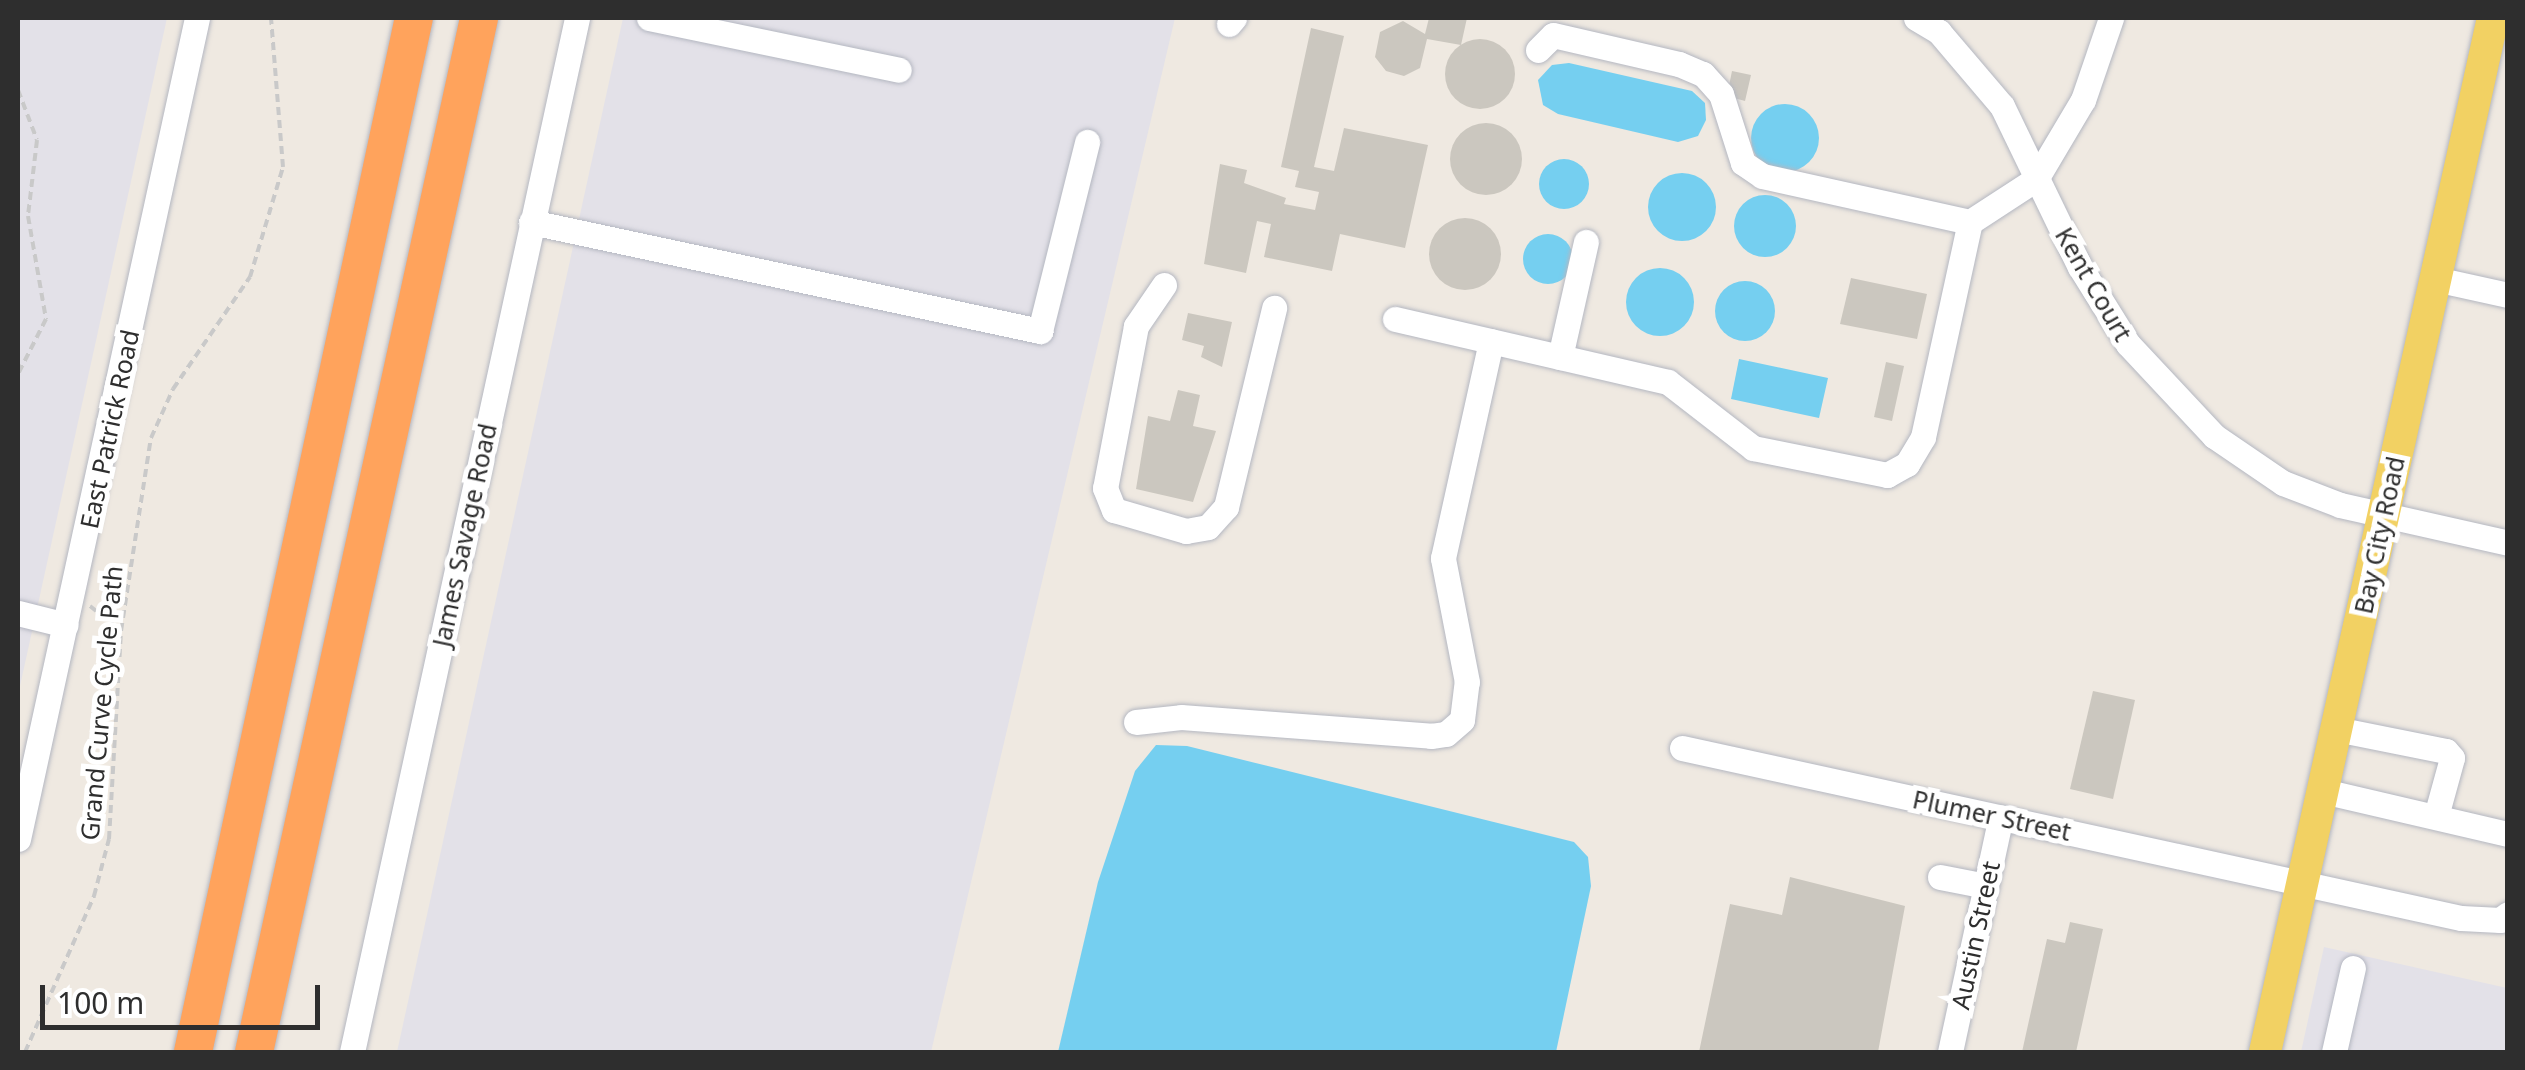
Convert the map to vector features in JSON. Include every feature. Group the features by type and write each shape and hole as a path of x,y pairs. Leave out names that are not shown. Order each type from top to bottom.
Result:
{"highway":[{"path":"190,1052 213,960 414,18"},
{"path":"254,1052 478,18"}],"main road":[{"name":"Bay City Road","path":"2265,1052 2492,18"}],"street":[{"name":"East Patrick Road","path":"18,839 197,18"},
{"name":"James Savage Road","path":"352,1052 577,18"},
{"path":"649,18 898,70"},
{"name":"Kent Court","path":"1916,18 1939,32 2002,106 2036,179 2128,344 2190,414 2283,483 2384,514 2508,543"},
{"path":"1394,319 1668,382 1753,448 1888,475 1907,464 1922,436 1970,222 2036,179 2083,100 2112,18"},
{"path":"1538,50 1553,34 1691,69 1721,94 1744,163 1762,176 1970,222"},
{"path":"532,222 1040,331 1087,142"},
{"path":"1560,357 1586,242"},
{"path":"2435,280 2508,296"},
{"path":"1164,284 1136,326 1105,488 1114,510 1186,531 1208,527 1226,507 1274,308"},
{"path":"1136,722 1181,717 1431,736 1446,734 1462,720 1467,682 1443,558 1491,341"},
{"path":"18,614 66,624"},
{"path":"2336,729 2446,750 2452,758 2436,816"},
{"name":"Plumer Street","path":"1682,748 2462,918 2500,920 2508,914"},
{"path":"2322,791 2508,834"},
{"name":"Austin Street","path":"1950,1052 2001,818"},
{"path":"1940,877 1986,886"},
{"path":"2334,1052 2353,968"}],"path":[{"name":"Grand Curve Cycle Path","path":"25,1052 94,896 108,839 121,631 151,438 174,389 250,278 275,200 282,122 271,18"},
{"path":"18,90 36,140 28,216 46,319 18,374"}],"shaded area":[{"path":"18,18 167,18 18,695"},
{"path":"623,18 1175,18 931,1052 397,1052"},
{"path":"2324,947 2507,988 2507,1052 2301,1052"}],"water":[{"path":"1569,63 1692,91 1705,103 1706,120 1698,136 1678,142 1558,114 1543,105 1538,80 1552,65"},
{"path":"1785,104 1809,114 1819,138 1809,162 1785,172 1761,162 1751,138 1761,114"},
{"path":"1564,159 1582,166 1589,184 1582,202 1564,209 1546,202 1539,184 1546,166"},
{"path":"1682,173 1706,183 1716,207 1706,231 1682,241 1658,231 1648,207 1658,183"},
{"path":"1765,195 1787,204 1796,226 1787,248 1765,257 1743,248 1734,226 1743,204"},
{"path":"1548,234 1565,242 1573,259 1565,276 1548,284 1531,276 1523,259 1531,242"},
{"path":"1660,268 1673,270 1684,278 1692,289 1692,315 1684,326 1673,334 1660,336 1647,334 1636,326 1628,315 1626,302 1628,289 1636,278 1647,270"},
{"path":"1745,281 1767,289 1775,311 1767,333 1745,341 1723,333 1715,311 1723,289"},
{"path":"1739,359 1828,378 1819,418 1731,399"},
{"path":"1156,745 1187,746 1574,842 1588,857 1591,886 1556,1052 1058,1052 1098,882 1135,771"}],"building":[{"path":"1429,18 1467,18 1461,45 1427,39 1420,68 1404,76 1386,71 1375,57 1380,32 1403,21 1425,34"},
{"path":"1311,28 1344,36 1314,167 1334,171 1344,128 1428,145 1405,248 1340,234 1332,271 1264,257 1271,224 1257,221 1246,273 1204,264 1220,164 1247,170 1244,183 1286,198 1284,204 1315,210 1319,192 1295,187 1299,171 1281,167"},
{"path":"1480,39 1504,50 1515,74 1504,98 1480,109 1456,98 1445,74 1456,50"},
{"path":"1732,71 1751,75 1745,101 1727,96"},
{"path":"1486,123 1511,134 1522,159 1511,184 1486,195 1461,184 1450,159 1461,134"},
{"path":"1465,218 1491,228 1501,254 1491,280 1465,290 1439,280 1429,254 1439,228"},
{"path":"1851,278 1927,294 1917,339 1840,324"},
{"path":"1188,313 1232,322 1222,367 1201,357 1204,346 1182,340"},
{"path":"1886,362 1904,366 1892,421 1874,417"},
{"path":"1178,390 1200,395 1193,426 1216,431 1193,502 1136,489 1148,416 1170,421"},
{"path":"2093,691 2135,700 2113,799 2070,789"},
{"path":"1790,877 1905,906 1878,1052 1699,1052 1730,904 1782,915"},
{"path":"2070,922 2103,929 2076,1052 2022,1052 2047,939 2065,943"}]}
